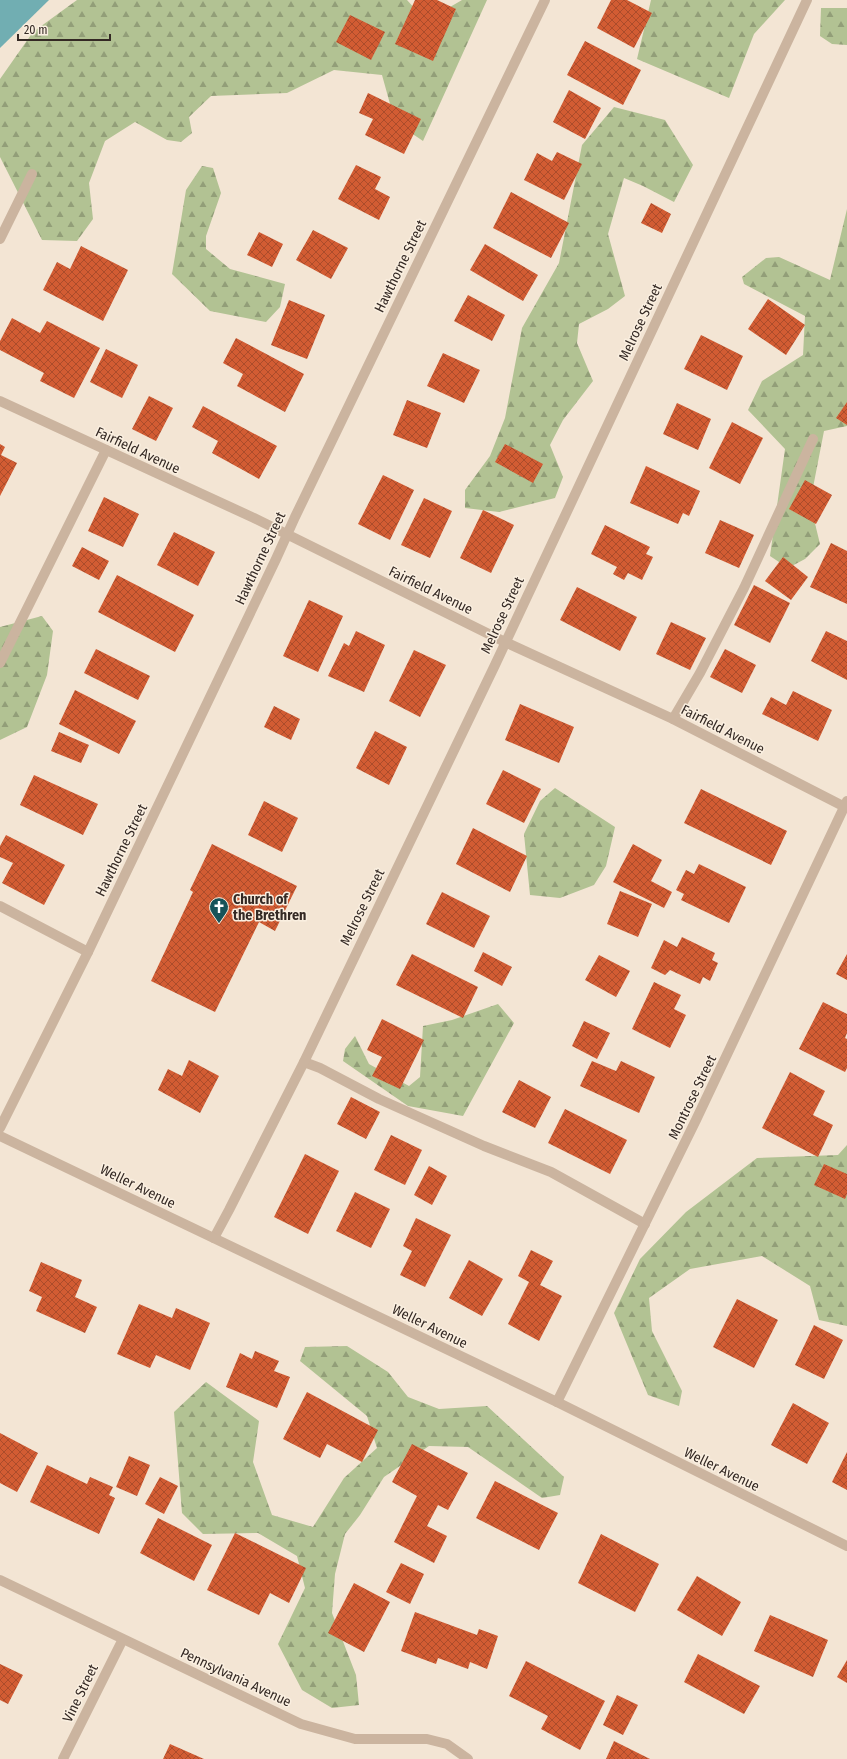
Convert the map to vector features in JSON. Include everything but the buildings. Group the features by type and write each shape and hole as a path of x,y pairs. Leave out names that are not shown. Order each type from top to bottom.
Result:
{"street":[{"name":"Hawthorne Street","path":"0,1128 88,952 544,0"},
{"name":"Melrose Street","path":"214,1238 304,1062 505,642 807,0"},
{"path":"0,239 32,174"},
{"name":"Fairfield Avenue","path":"0,401 287,535 505,642 673,719 846,805"},
{"path":"673,719 700,673 744,588 813,438"},
{"path":"0,663 106,450"},
{"name":"Montrose Street","path":"556,1402 696,1120 846,805"},
{"path":"0,906 88,952"},
{"path":"304,1062 320,1068 386,1102 484,1146 551,1172 645,1224"},
{"name":"Weller Avenue","path":"0,1136 556,1402 847,1546"},
{"name":"Pennsylvania Avenue","path":"0,1580 301,1724 355,1739 427,1739 447,1744 468,1759"},
{"name":"Vine Street","path":"63,1759 123,1639"}],"green space":[{"path":"77,0 407,0 426,21 462,0 487,0 423,141 395,122 382,75 334,70 287,93 211,96 189,117 192,133 181,142 167,140 135,122 105,141 89,183 93,219 77,241 42,240 0,157 0,79 33,32"},
{"path":"651,0 785,0 754,34 729,98 637,59"},
{"path":"821,8 847,8 847,45 832,44 820,36"},
{"path":"614,107 665,120 693,165 674,202 624,178 608,234 625,296 608,309 579,324 577,343 593,381 563,420 550,445 563,477 555,498 499,512 465,508 465,490 490,456 505,418 522,328 559,263 582,145"},
{"path":"202,166 213,168 221,193 206,236 206,249 230,269 285,284 280,307 266,322 210,311 172,274 186,190"},
{"path":"847,209 847,426 824,431 810,503 820,544 805,559 788,568 770,556 785,449 748,410 762,381 803,355 805,316 744,284 742,277 766,258 779,257 830,280"},
{"path":"42,616 53,631 47,675 27,727 0,740 0,627"},
{"path":"555,788 615,827 606,866 594,885 560,898 530,895 524,834 540,801"},
{"path":"498,1004 514,1023 463,1116 408,1106 343,1061 345,1049 355,1036 369,1064 409,1086 420,1077 423,1026 452,1020"},
{"path":"847,1145 847,1326 819,1320 810,1286 762,1256 690,1269 649,1298 652,1331 682,1391 679,1406 648,1395 614,1313 640,1259 686,1212 757,1158 838,1155"},
{"path":"347,1346 388,1372 408,1397 439,1409 487,1406 564,1477 560,1495 542,1498 468,1447 429,1446 384,1477 360,1515 345,1534 335,1574 332,1613 356,1675 359,1705 332,1708 302,1690 278,1644 305,1588 297,1556 258,1533 203,1534 182,1513 174,1412 206,1382 259,1421 253,1462 272,1515 313,1527 344,1478 377,1448 367,1416 300,1361 305,1347"}],"water":[{"path":"0,0 49,0 0,48"}],"place":[{"name":"Church of the Brethren","path":"219,924"}]}
